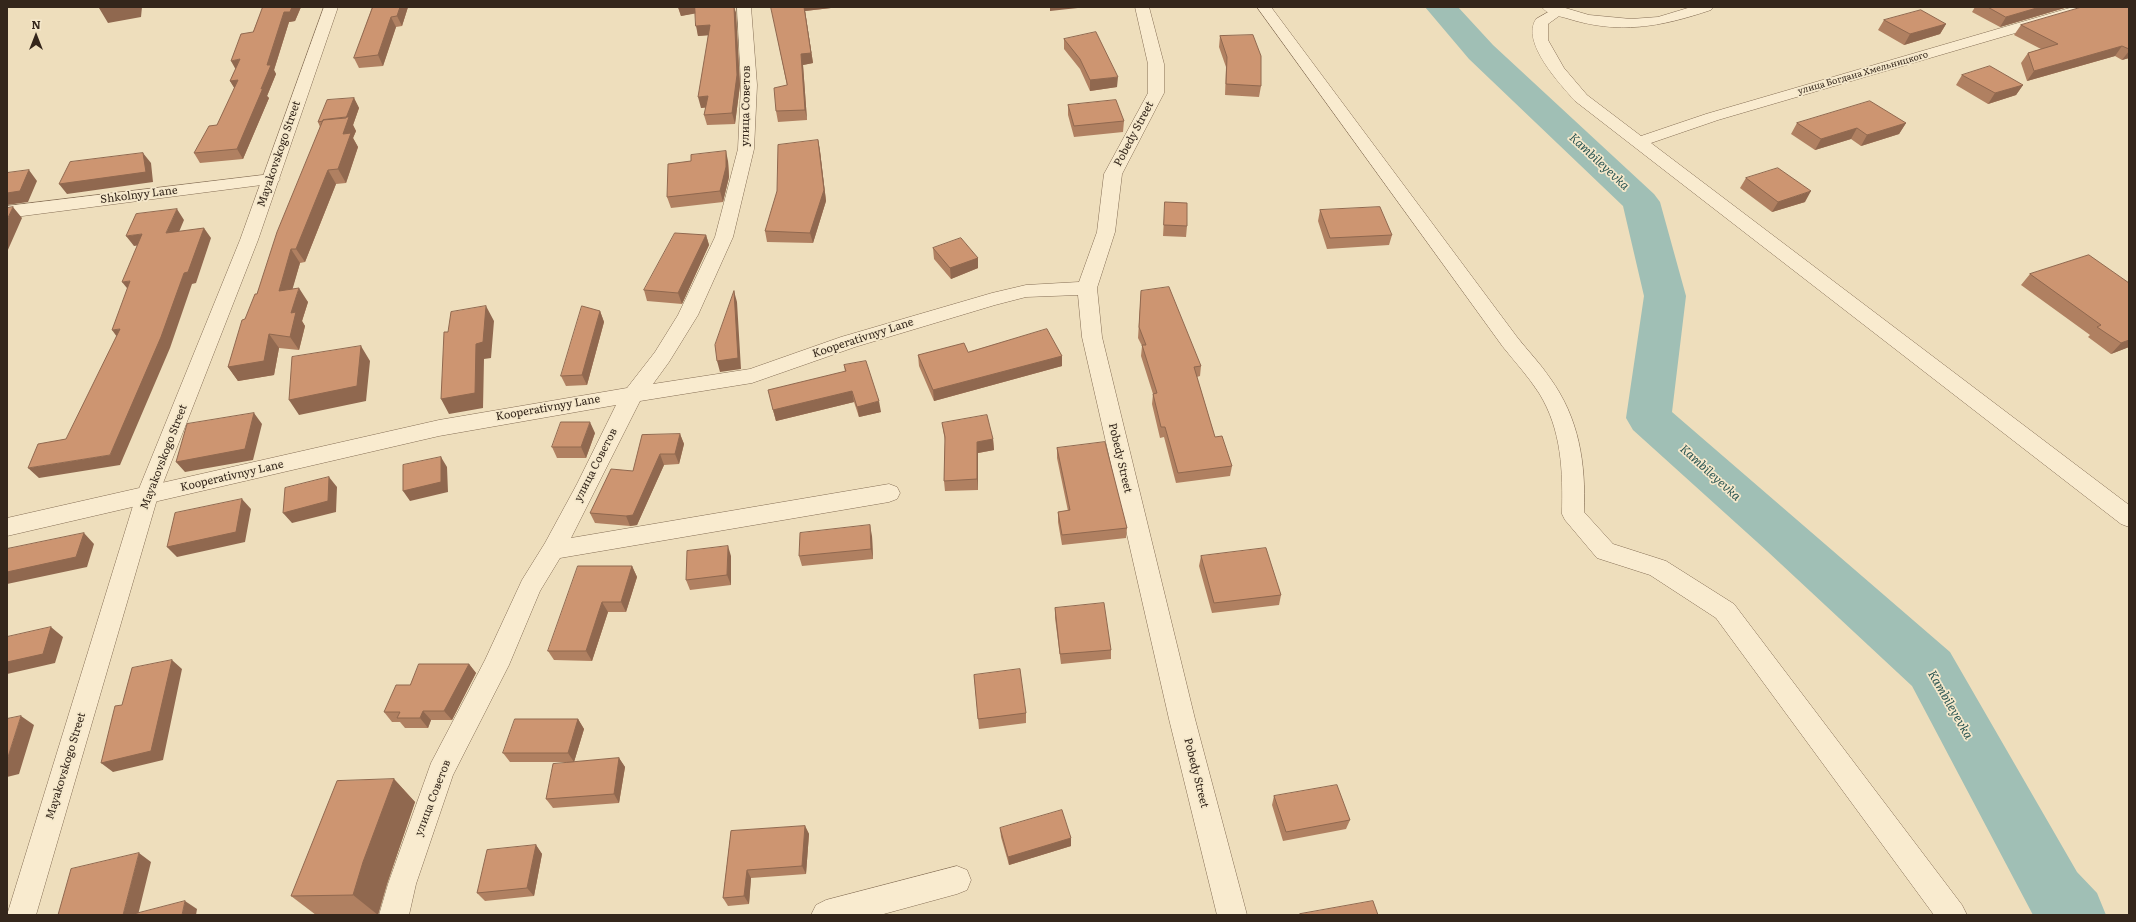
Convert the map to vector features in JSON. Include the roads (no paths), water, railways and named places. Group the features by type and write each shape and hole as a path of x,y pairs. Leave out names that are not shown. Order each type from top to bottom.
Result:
{"street":[{"name":"Mayakovskogo Street","path":"21,915 147,496 249,240 331,7"},
{"name":"улица Советов","path":"394,915 402,884 441,772 496,665 530,587 552,550 634,394 662,357 688,315 724,237 746,149 749,85 744,7"},
{"name":"Pobedy Street","path":"1142,7 1155,57 1156,93 1114,174 1106,232 1087,288 1092,337 1182,719 1232,915"},
{"path":"1264,7 1510,342 1551,395 1570,440 1575,475 1574,514 1605,551 1658,568 1725,611 1952,915"},
{"path":"1706,7 1659,21 1638,24 1600,22 1554,9 1542,22 1540,40 1557,70 1581,98 2129,518"},
{"name":"улица Богдана Хмельницкого","path":"1638,142 1712,118 2089,7"},
{"name":"Shkolnyy Lane","path":"7,212 271,179"},
{"name":"Kooperativnyy Lane","path":"7,527 439,428 634,394 752,376 848,342 992,299 1026,291 1087,288"},
{"path":"552,550 889,494"},
{"path":"826,915 957,880"}],"waterway":[{"name":"Kambileyevka","path":"1441,7 1481,52 1641,202 1665,296 1649,418 1785,537 1931,669 2055,894 2075,915"}]}
